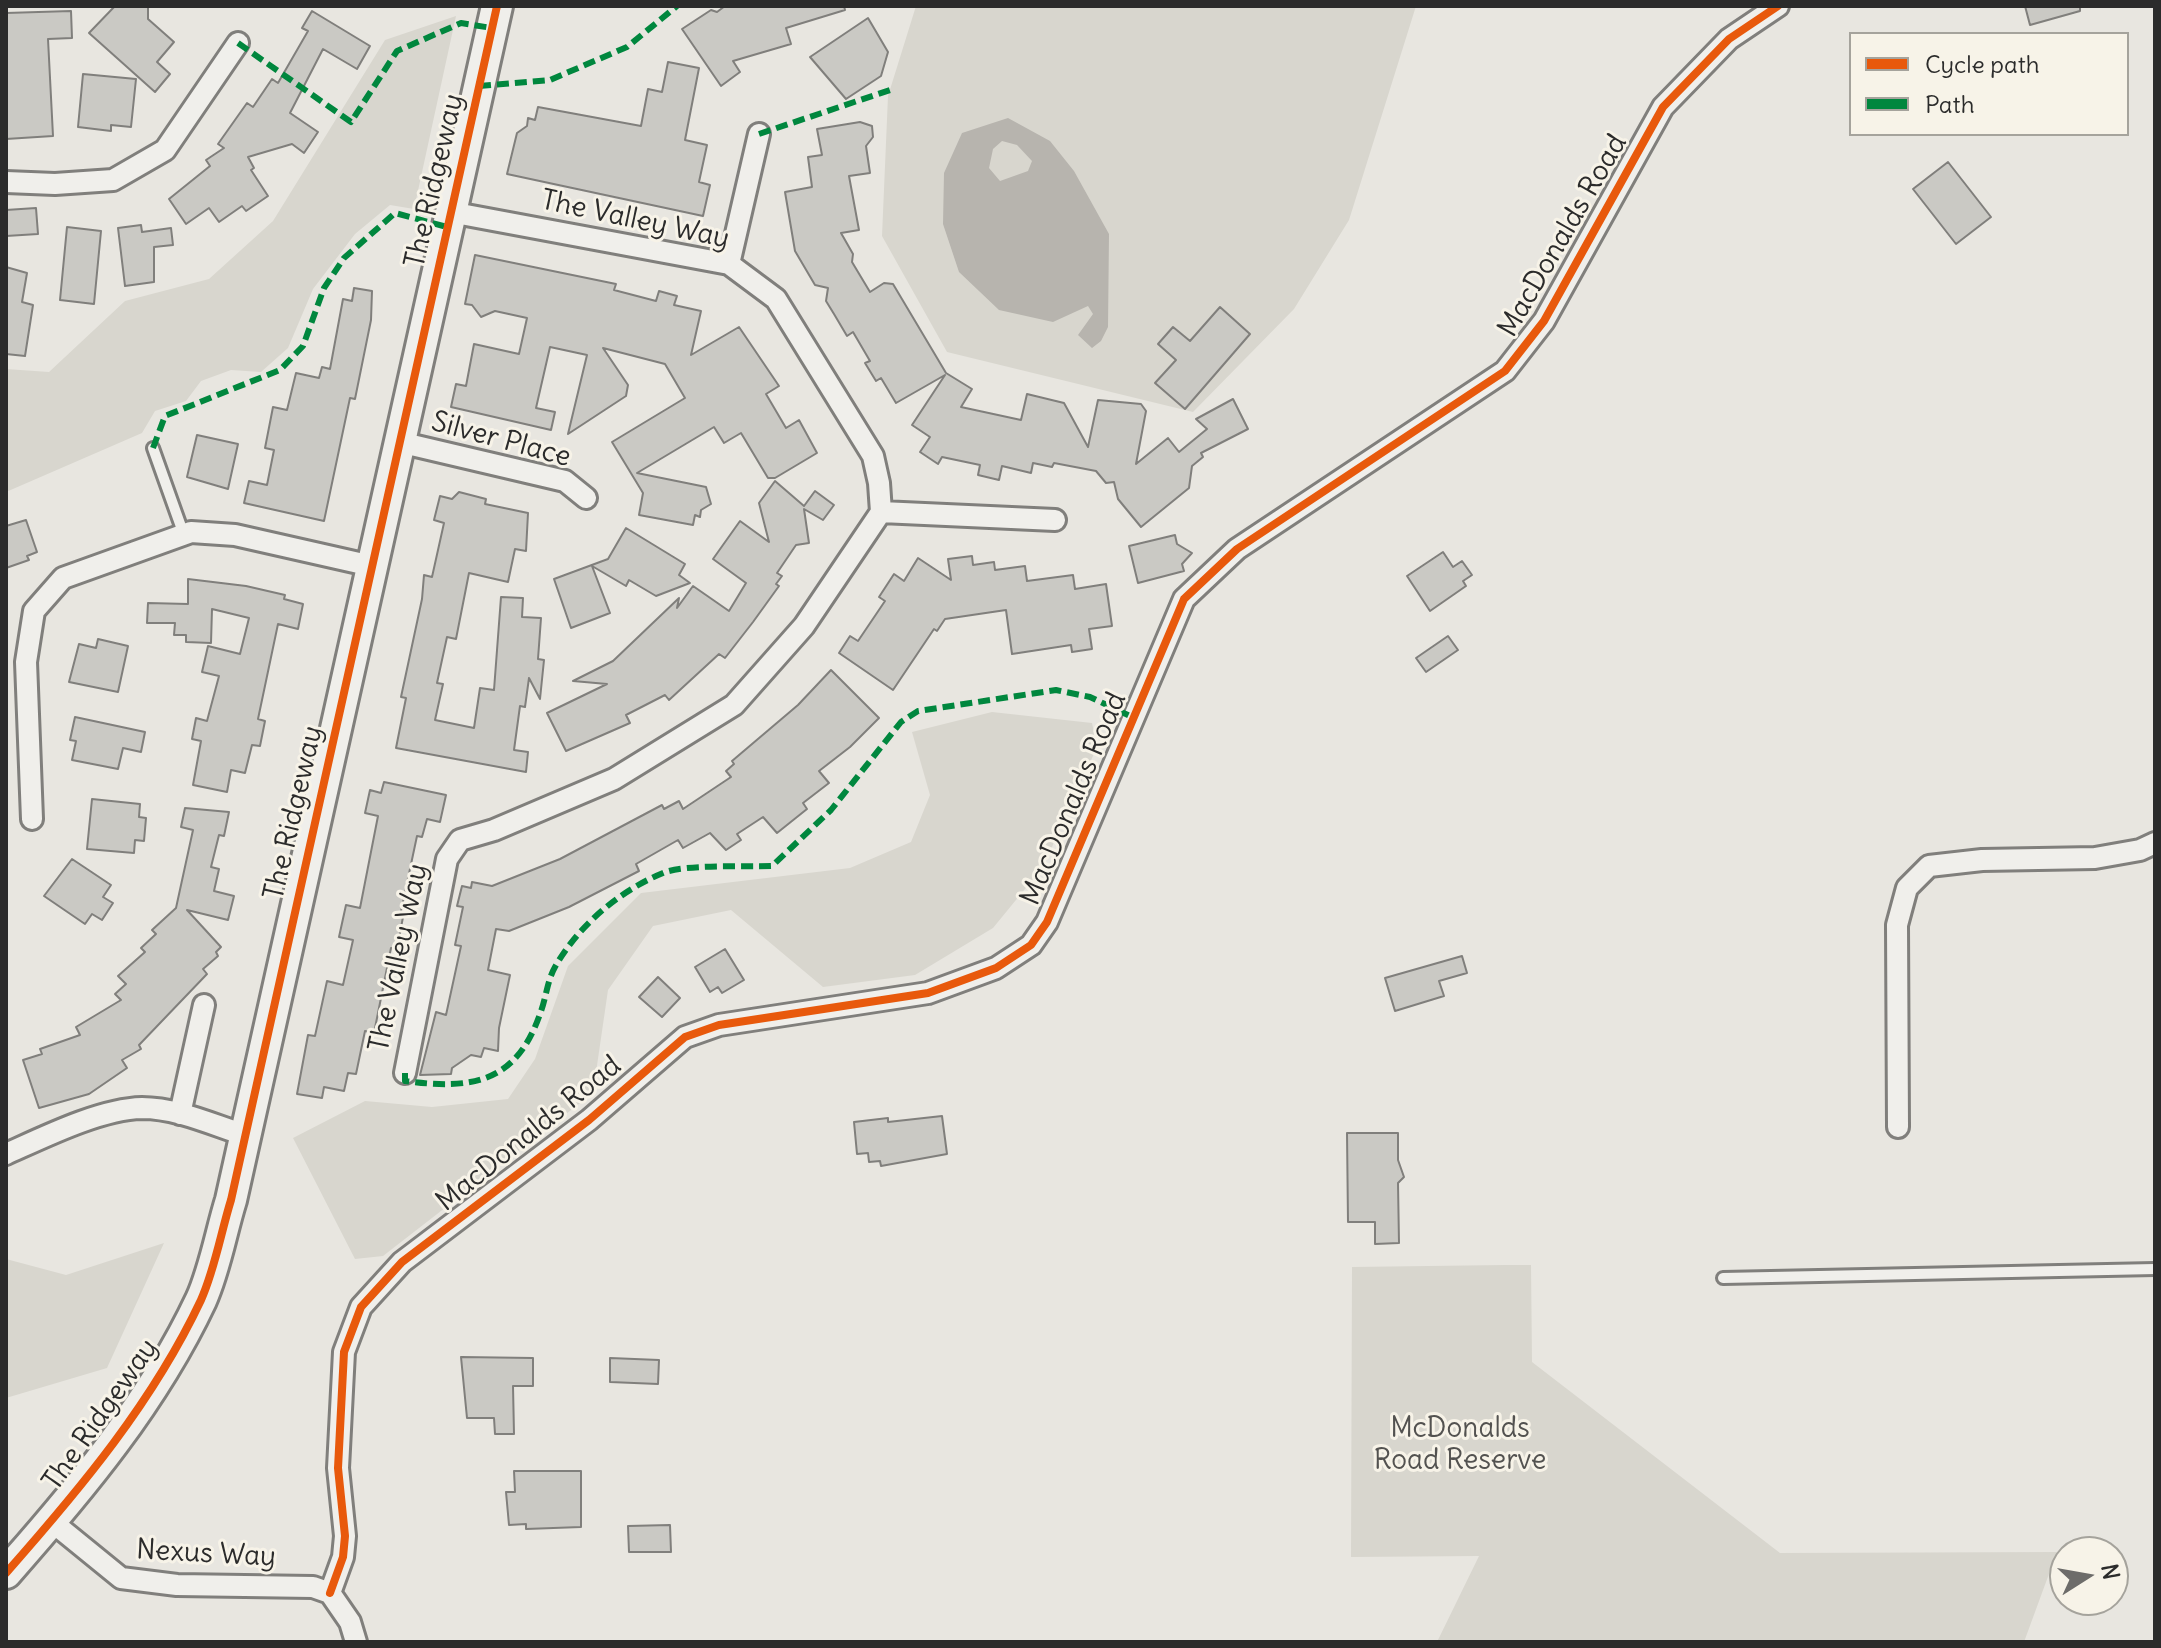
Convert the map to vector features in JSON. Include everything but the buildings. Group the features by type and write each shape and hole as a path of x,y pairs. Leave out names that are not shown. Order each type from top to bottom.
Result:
{"street":[{"name":"The Ridgeway","path":"6,1573 51,1521 160,1378 203,1296 231,1200 497,6"},
{"name":"MacDonalds Road","path":"330,1593 344,1546 338,1468 344,1352 361,1307 392,1273 589,1120 685,1037 719,1025 928,993 996,968 1031,945 1047,922 1184,599 1237,549 1505,371 1544,321 1663,107 1729,39 1778,6"},
{"path":"6,182 113,180 165,150 238,43"},
{"path":"729,264 759,134"},
{"name":"The Valley Way","path":"405,1073 447,859 460,840 494,830 614,779 734,705 804,626 881,512 873,456 776,299 729,264 450,212"},
{"name":"Silver Place","path":"399,442 565,481 586,498"},
{"path":"881,512 1055,520"},
{"path":"32,819 26,662 34,611 63,578 191,532 235,535 372,566"},
{"path":"1898,1127 1897,925 1907,888 1929,866 1982,860 2095,858 2140,850 2155,843"},
{"path":"180,1114 204,1005"},
{"path":"6,1154 70,1126 140,1108 180,1114 245,1135"},
{"name":"Nexus Way","path":"51,1521 121,1578 177,1585 313,1587 330,1593"},
{"path":"330,1593 350,1622 356,1642"}],"lane":[{"path":"153,448 184,535"},
{"path":"1723,1278 2155,1269"}],"green space":[{"path":"916,6 1416,6 1349,220 1294,309 1193,412 947,352 882,236 888,96"},
{"path":"456,16 414,209 390,205 355,234 313,289 288,348 261,372 231,370 201,381 186,401 155,411 142,433 6,492 6,369 49,372 125,301 209,279 273,221 385,40"},
{"path":"992,712 1092,723 1097,747 1043,867 993,928 915,975 823,987 731,910 653,926 608,990 593,1093 383,1256 355,1259 293,1138 365,1101 432,1107 508,1099 535,1059 568,966 641,893 850,868 911,842 930,795 912,732"},
{"path":"164,1243 107,1368 6,1398 6,1259 66,1275"},
{"name":"McDonalds Road Reserve","path":"1531,1265 1532,1362 1780,1553 2049,1552 2049,1574 2024,1642 1437,1642 1479,1556 1351,1557 1352,1267"}],"shaded area":[{"path":"1008,118 1050,141 1074,171 1109,234 1108,327 1101,341 1092,348 1078,335 1093,314 1088,306 1053,322 999,310 959,272 943,224 944,173 962,133","holes":["1002,141 1017,145 1032,161 1028,171 1000,181 989,168 993,149"]}],"marked path":[{"path":"479,86 550,80 627,47 677,6"},
{"path":"238,43 351,122 397,51 461,23 492,28"},
{"path":"759,134 890,90"},
{"path":"153,448 165,416 280,370 303,346 324,288 344,258 395,213 447,227"},
{"path":"405,1073 405,1081 451,1084 489,1077 504,1068 530,1037 550,978 564,952 601,911 631,890 673,870 772,866 831,810 901,722 918,711 1056,690 1090,697 1132,717"}],"cycle path":[{"path":"6,1573 88,1476 138,1409 182,1338 210,1276 231,1200 497,6"},
{"path":"330,1593 343,1557 345,1536 338,1468 344,1352 361,1307 402,1262 589,1120 685,1037 719,1025 928,993 996,968 1031,945 1047,922 1184,599 1237,549 1505,371 1544,321 1663,107 1729,39 1778,6"}]}
